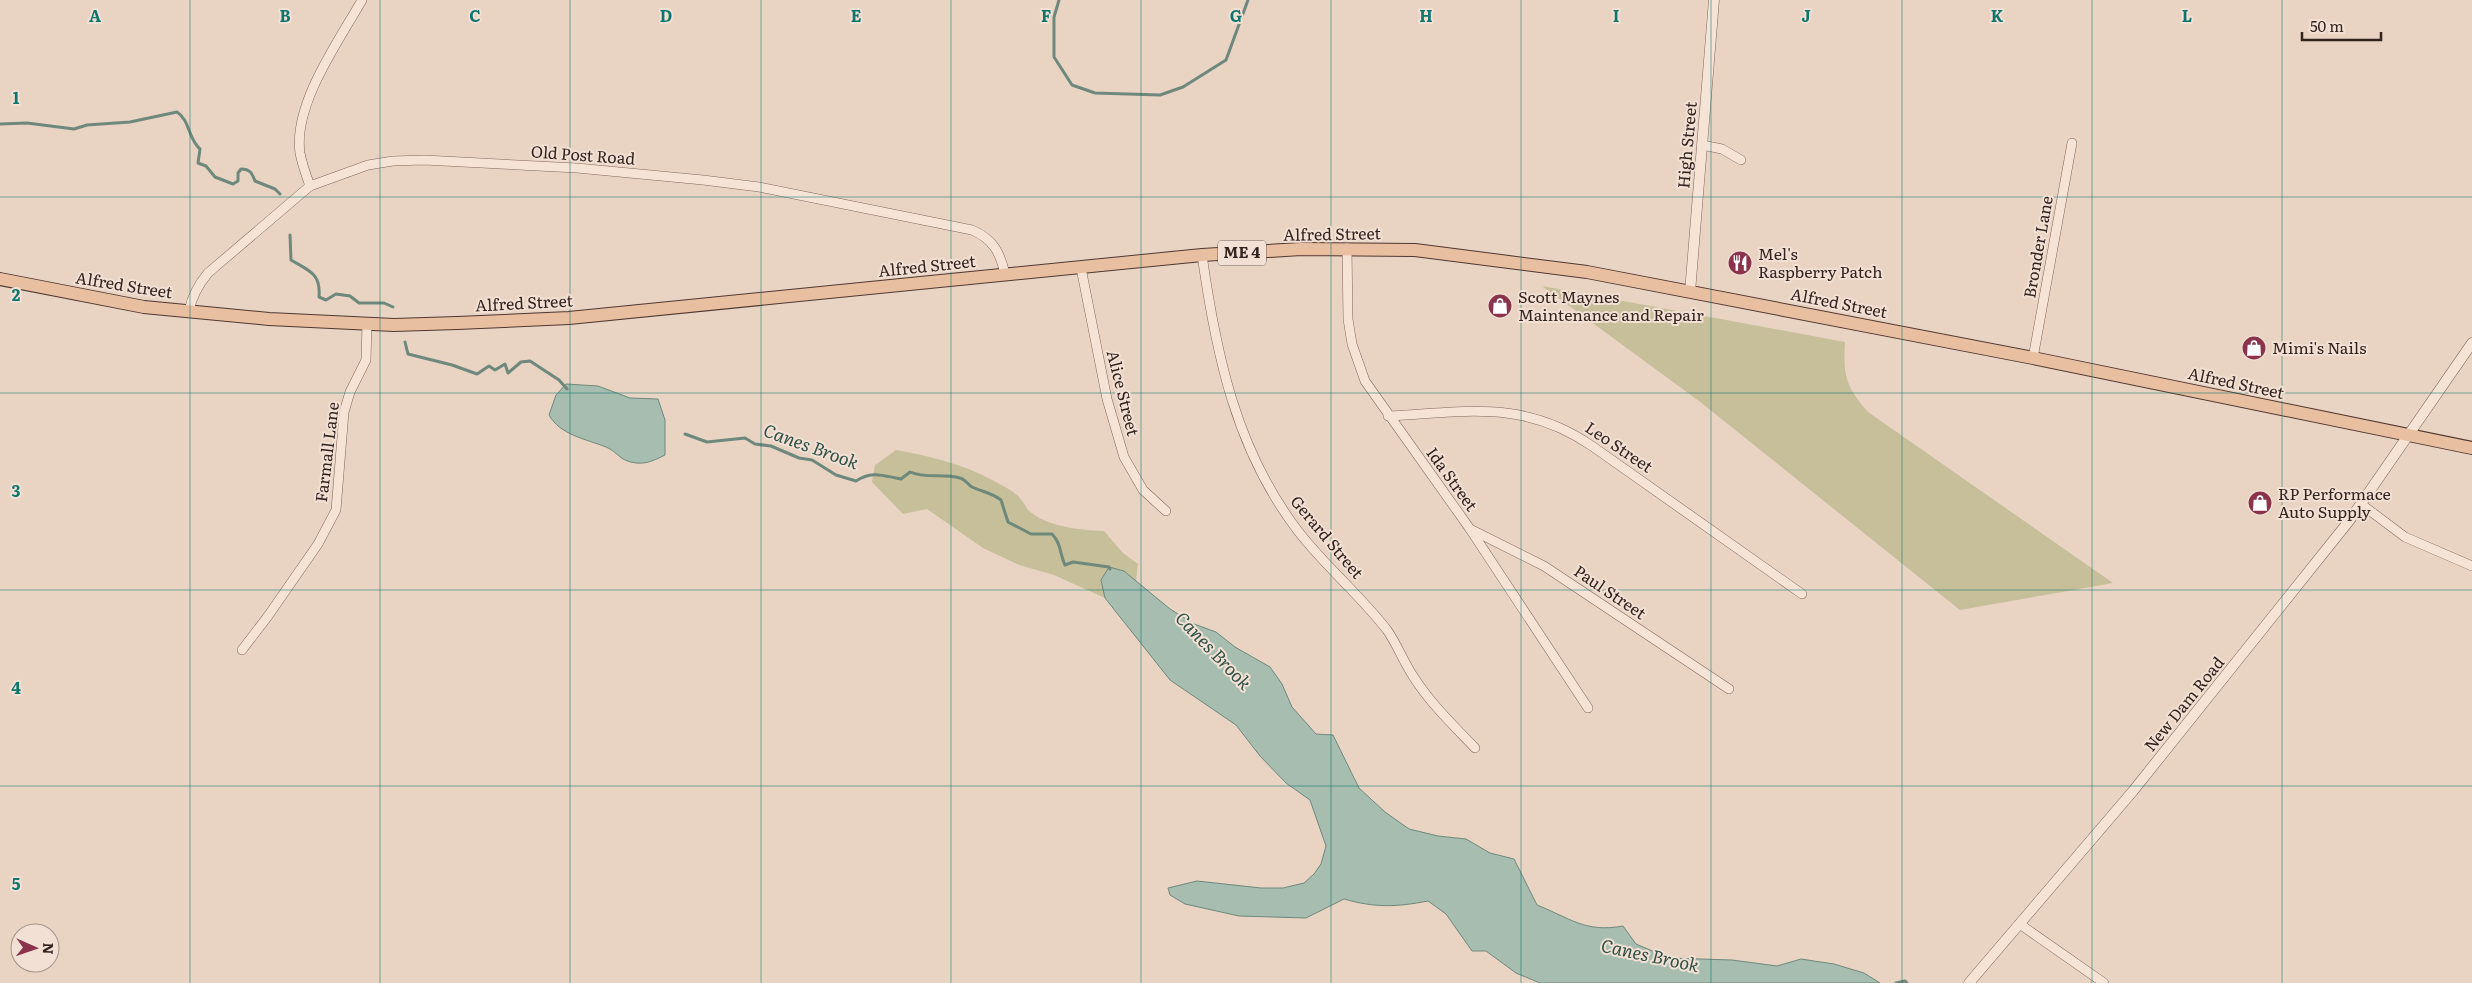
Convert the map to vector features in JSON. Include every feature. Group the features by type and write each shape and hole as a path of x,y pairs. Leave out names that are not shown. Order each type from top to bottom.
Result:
{"main road":[{"name":"Alfred Street","path":"0,279 144,307 269,319 367,323 457,323 569,318 1202,255 1347,248 1415,250 1499,259 1587,272 2033,358 2472,448"}],"street":[{"path":"310,186 300,152 301,127 312,92 362,0"},
{"name":"High Street","path":"1690,292 1714,0"},
{"name":"Bronder Lane","path":"2033,358 2072,143"},
{"path":"1702,145 1722,149 1741,160"},
{"name":"Old Post Road","path":"189,311 191,298 197,286 208,273 310,186 368,165 424,160 577,168 759,187 972,230 983,235 993,243 1001,257 1005,274"},
{"name":"Ida Street","path":"1347,248 1348,320 1352,344 1366,381 1388,416 1470,529 1588,708"},
{"name":"Gerard Street","path":"1202,255 1210,310 1226,384 1239,424 1266,484 1299,532 1388,631 1413,676 1444,716 1475,748"},
{"name":"Alice Street","path":"1081,268 1108,399 1124,457 1143,490 1166,511"},
{"name":"Farmall Lane","path":"242,650 318,544 336,510 344,412 350,392 366,360 367,323"},
{"name":"New Dam Road","path":"1969,983 2138,785 2361,504 2472,343"},
{"name":"Leo Street","path":"1388,416 1497,412 1531,416 1560,427 1592,446 1802,594"},
{"path":"2361,504 2405,537 2472,566"},
{"name":"Paul Street","path":"1470,529 1544,566 1729,689"},
{"path":"2021,924 2104,983"}],"shaded area":[{"path":"1542,286 1845,342 1845,364 1848,380 1855,395 1868,412 2113,583 1960,610 1699,401"},
{"path":"896,450 946,461 982,475 1014,493 1028,510 1036,516 1054,524 1085,530 1104,531 1123,553 1138,564 1136,581 1124,571 1101,580 1105,598 1054,575 1019,565 983,548 927,509 903,514 872,482 875,465"}],"water":[{"path":"566,384 598,386 630,398 658,399 665,420 665,455 647,462 630,462 606,447 574,436 560,427 549,415 556,395"},
{"path":"1109,567 1124,571 1170,609 1194,624 1216,632 1235,647 1270,667 1282,684 1292,707 1316,734 1333,735 1359,788 1385,812 1409,829 1438,836 1466,839 1490,853 1514,859 1537,905 1588,926 1610,928 1623,926 1636,944 1669,958 1732,960 1777,966 1801,959 1834,964 1864,973 1880,983 1540,983 1516,973 1486,951 1472,951 1446,914 1428,901 1386,906 1344,899 1306,918 1239,916 1185,904 1170,895 1168,888 1197,881 1261,888 1283,888 1304,883 1321,864 1326,846 1310,800 1286,783 1260,756 1236,725 1170,680 1105,598 1101,580"}],"waterway":[{"path":"1059,0 1054,17 1054,57 1072,85 1095,93 1160,95 1183,87 1226,60 1248,0"},
{"name":"Canes Brook","path":"0,124 27,123 74,129 87,125 130,122 177,112 181,115 193,140 200,149 198,163 206,166 215,177 233,184 238,181 238,173 241,169 247,170 252,174 255,181 275,189 280,194"},
{"name":"Canes Brook","path":"290,235 291,260 308,270 316,278 319,297 326,300 336,294 350,296 359,303 384,303 393,307"},
{"name":"Canes Brook","path":"405,342 408,354 452,365 477,374 489,366 495,370 505,364 508,373 521,362 530,361 559,380 567,389"},
{"name":"Canes Brook","path":"685,434 707,442 745,438 755,444 771,446 799,458 812,460 836,475 856,481 873,475 884,475 901,479 910,472 922,475 960,478 972,487 1001,500 1008,522 1031,534 1052,534 1059,545 1065,565 1073,562 1109,567 1110,569"},
{"name":"Canes Brook","path":"1896,983 1905,981 1907,983"}],"place":[{"name":"Mel's Raspberry Patch","path":"1740,263"},
{"name":"Scott Maynes Maintenance and Repair","path":"1500,306"},
{"name":"Mimi's Nails","path":"2254,348"},
{"name":"RP Performace Auto Supply","path":"2260,503"}]}
